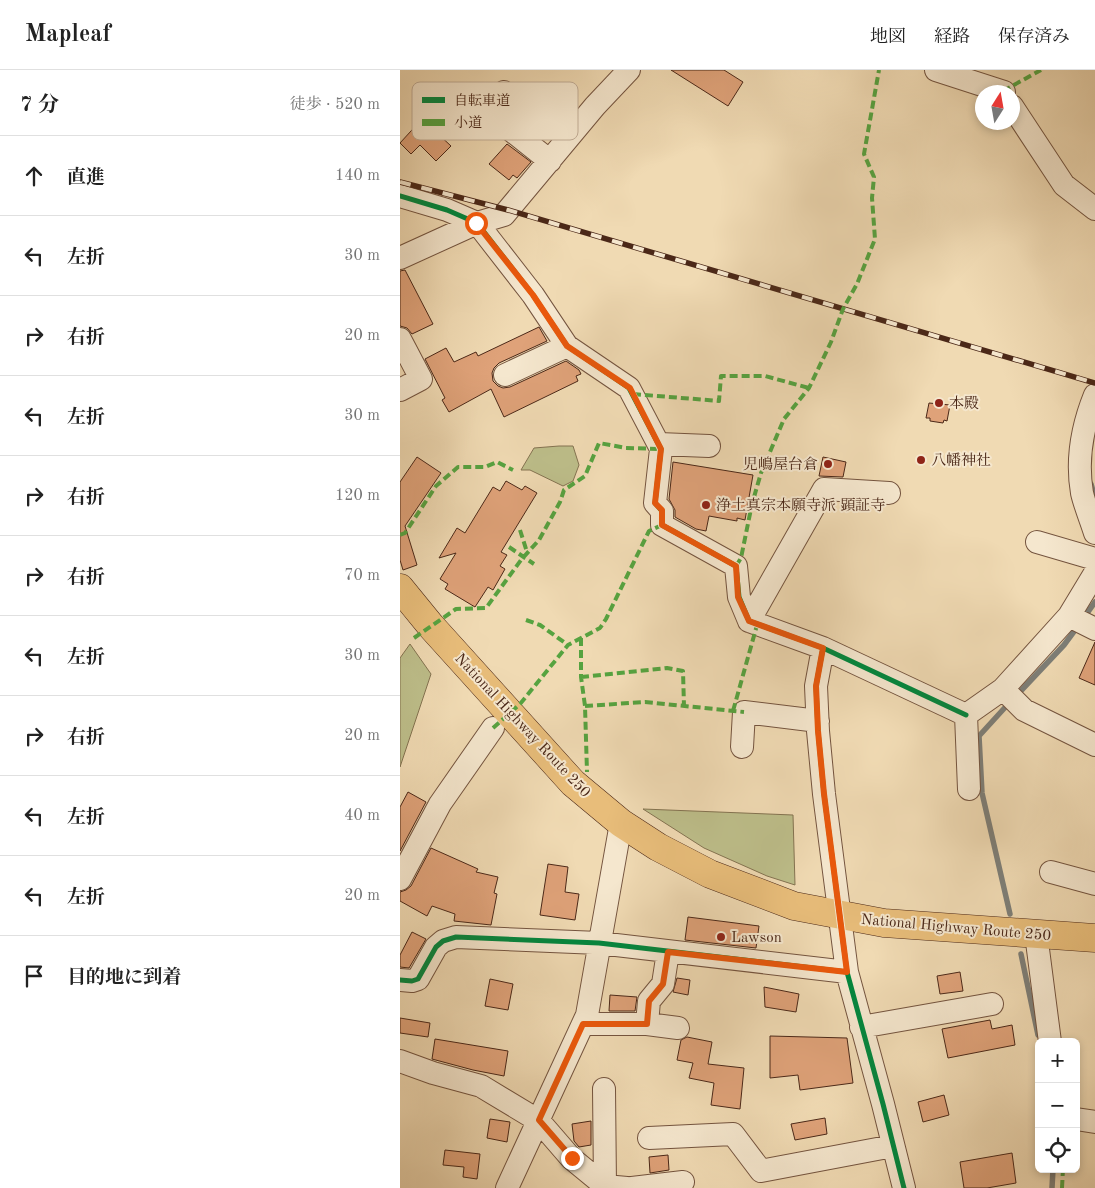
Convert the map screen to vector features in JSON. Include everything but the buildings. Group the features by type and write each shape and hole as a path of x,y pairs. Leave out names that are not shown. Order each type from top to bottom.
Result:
{"highway":[{"name":"National Highway Route 250","path":"400,588 431,626 572,783 621,823 658,847 710,874 794,906 884,924 1095,938"}],"street":[{"path":"578,126 629,70"},
{"path":"936,70 982,85"},
{"path":"1020,118 1064,185 1095,209"},
{"path":"524,140 550,160"},
{"path":"400,258 476,223 504,215 567,140"},
{"path":"400,196 447,210 476,223 533,295 567,346 630,388 661,449 655,503 662,510 662,525 736,566 738,597 749,621 823,648 966,716"},
{"path":"400,339 421,379 400,390"},
{"path":"504,375 567,346"},
{"path":"1095,395 1086,418 1079,454 1082,493 1095,533"},
{"path":"659,444 709,446"},
{"path":"749,621 824,489 889,493"},
{"path":"1038,542 1095,559"},
{"path":"966,716 1010,695 1081,622 1095,573"},
{"path":"823,648 816,686 818,721 824,794 847,972 904,1188"},
{"path":"1010,695 1024,710 1095,745"},
{"path":"742,748 744,712 818,721"},
{"path":"966,716 969,789"},
{"path":"400,879 440,804 493,728"},
{"path":"507,1188 587,1015 621,823"},
{"path":"1051,872 1095,884"},
{"path":"1036,934 1049,1038"},
{"path":"400,980 412,981 418,979 436,947 443,941 456,937 599,943 847,972"},
{"path":"647,1024 649,1001 663,984 668,952"},
{"path":"861,1026 992,1004"},
{"path":"583,1024 647,1024 678,1028"},
{"path":"400,1061 433,1073 481,1086 539,1120 572,1158 611,1187"},
{"path":"604,1089 611,1187"},
{"path":"1080,1120 1095,1122"},
{"path":"649,1138 733,1134 761,1171 893,1146"},
{"path":"632,1188 683,1182"}],"green space":[{"path":"573,446 579,465 573,481 563,486 530,470 521,470 534,448"},
{"path":"410,644 431,674 400,767 400,658"},
{"path":"643,809 793,815 795,885 767,876 704,848"}],"waterway":[{"path":"1091,484 1095,498"},
{"path":"1083,619 1095,602"},
{"path":"1016,696 1064,645 1078,626"},
{"path":"1010,702 979,736 982,793 1010,914"},
{"path":"1021,954 1038,1035"},
{"path":"1052,1188 1053,1173"}],"railway":[{"path":"400,182 508,210 1095,383"}],"marked path":[{"path":"736,566 741,558 752,504 761,473 784,419 809,388 831,342 843,309 857,284 875,239 872,198 874,177 864,154 879,70"},
{"path":"1014,85 1041,70"},
{"path":"633,394 719,401 721,376 765,376 809,388"},
{"path":"414,638 456,609 486,608 521,560 539,540 560,502 564,490 585,476 599,443 626,448 661,449"},
{"path":"400,535 405,533 436,486 458,467 485,467 497,462 513,470"},
{"path":"493,728 520,704 568,645 600,628 649,531 662,525"},
{"path":"520,530 527,552"},
{"path":"509,547 534,564"},
{"path":"526,620 540,625 568,645"},
{"path":"733,711 757,625"},
{"path":"581,638 581,677 585,706 587,772"},
{"path":"581,677 667,668 683,671 684,706"},
{"path":"585,706 645,702 744,712"},
{"path":"1062,1188 1063,1173"}],"cycle path":[{"path":"400,196 447,210 477,223 533,295 567,346 629,388 661,449 655,503 662,511 662,525 736,566 739,597 749,621 823,648 966,715"},
{"path":"823,648 816,686 818,731 824,794 847,972 904,1188"},
{"path":"400,980 412,981 418,979 436,947 443,941 456,937 599,943 847,972"}],"place":[{"name":"本殿","path":"939,403"},
{"name":"八幡神社","path":"921,460"},
{"name":"児嶋屋台倉","path":"828,464"},
{"name":"浄土真宗本願寺派 顕証寺","path":"706,505"},
{"name":"Lawson","path":"721,937"}],"route":[{"path":"476,223 533,295 567,346 630,388 661,449 655,503 662,510 662,525 736,566 738,597 749,621 823,648 816,686 818,731 834,878 847,972 668,952 663,984 649,1001 647,1024 583,1024 539,1120 572,1158"}]}
